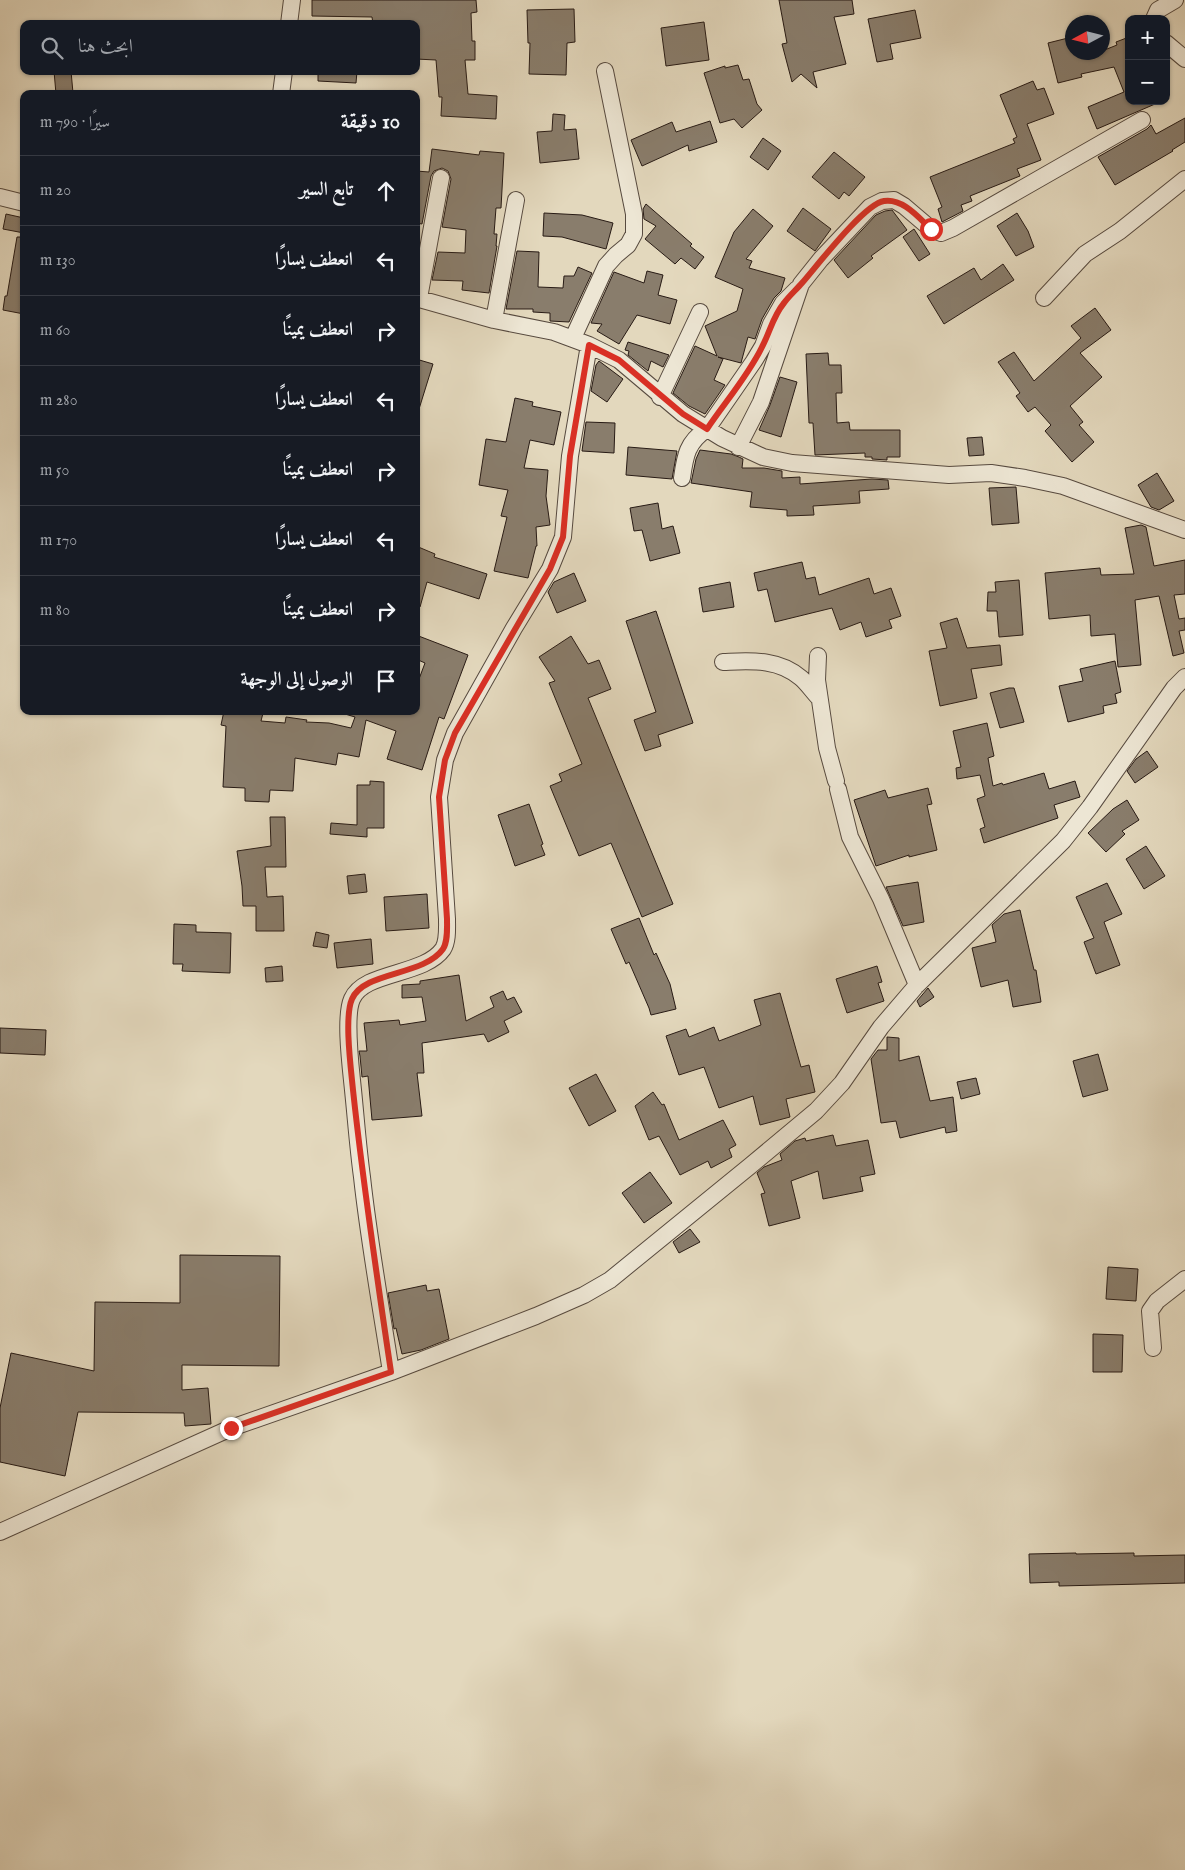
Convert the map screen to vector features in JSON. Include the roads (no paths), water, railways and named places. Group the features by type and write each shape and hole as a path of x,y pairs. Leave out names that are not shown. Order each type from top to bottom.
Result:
{"street":[{"path":"290,20 292,0"},
{"path":"1156,15 1158,10 1175,0"},
{"path":"1170,46 1185,59"},
{"path":"573,338 606,266 616,254 628,245 634,234 634,214 605,71"},
{"path":"282,90 283,75"},
{"path":"682,478 685,460 691,443 696,436 707,429 754,361 783,303 870,207 882,201 894,200 931,229 941,232 954,228 1142,120"},
{"path":"420,283 441,178"},
{"path":"1044,298 1085,254 1120,231 1185,179"},
{"path":"0,197 20,202"},
{"path":"494,320 516,200"},
{"path":"738,447 761,402 801,284"},
{"path":"420,299 494,320 554,332 589,345 619,360 683,414 738,447 763,457 792,463 949,476 991,473 1025,478 1063,486 1185,530"},
{"path":"660,396 700,312"},
{"path":"391,1372 362,1178 348,1042 351,1000 358,990 368,982 416,966 432,958 443,949 447,935 447,919 439,797 445,760 455,733 550,569 563,537 570,456 589,345"},
{"path":"818,656 816,680 827,748 850,837 881,899 917,985"},
{"path":"723,662 764,661 782,666 800,677 819,698"},
{"path":"0,1532 231,1428 391,1372 536,1316 584,1295 610,1280 816,1111 842,1084 881,1027 917,985 1063,841 1090,807 1174,688 1185,677"},
{"path":"1153,1348 1150,1311 1157,1301 1185,1279"}]}
